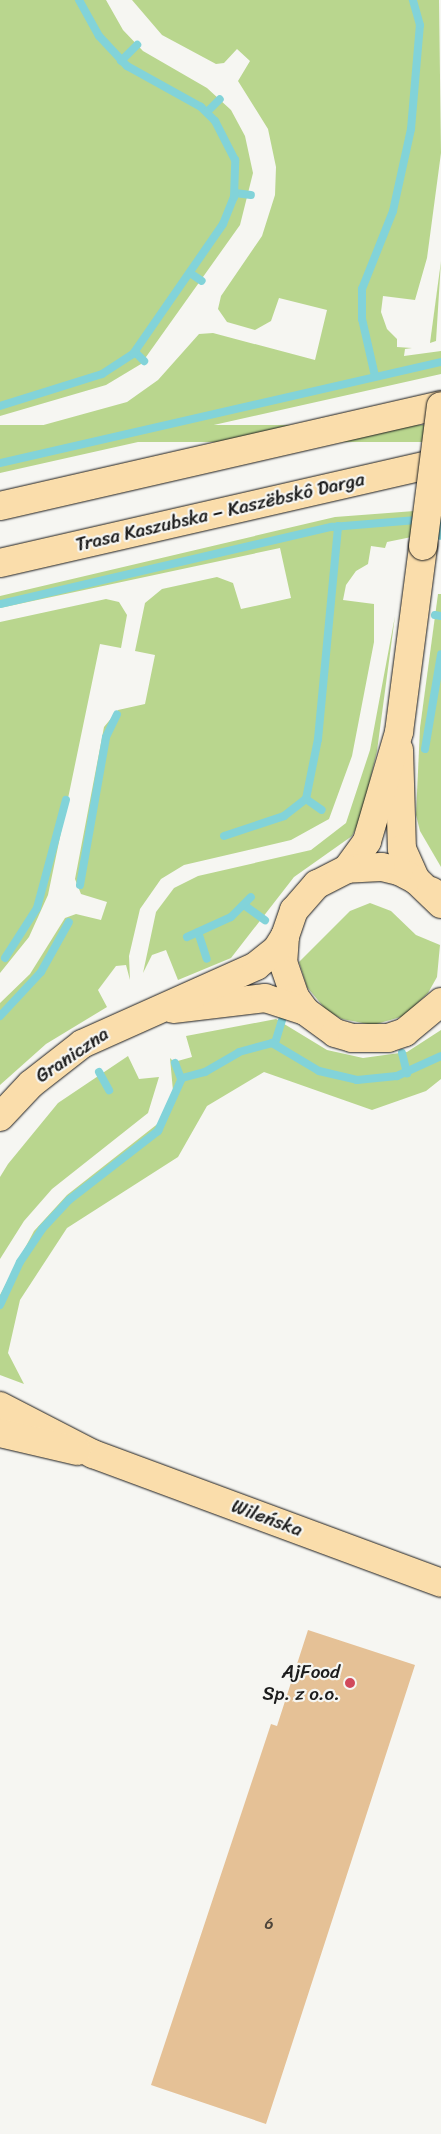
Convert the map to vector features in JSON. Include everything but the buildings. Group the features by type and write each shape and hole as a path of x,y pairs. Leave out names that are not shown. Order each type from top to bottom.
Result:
{"main road":[{"path":"0,506 441,406 398,732 367,841 347,869 304,896 285,936 287,980 305,1012 335,1032 370,1040 405,1032 441,1002"},
{"name":"Trasa Kaszubska – Kaszëbskô Darga","path":"0,563 441,462"},
{"path":"363,479 441,489"},
{"path":"398,732 402,849 432,893"},
{"path":"347,869 381,867 432,893"},
{"name":"Graniczna","path":"0,1117 66,1054 113,1027 256,966 277,949 285,936"},
{"name":"Graniczna","path":"156,1010 265,998 305,1012"},
{"name":"Wileńska","path":"0,1406 93,1454 441,1582"},
{"name":"Wileńska","path":"0,1433 30,1443 93,1454"}],"green space":[{"path":"0,0 106,0 123,30 143,51 207,88 231,110 245,136 253,173 240,225 141,364 106,385 0,416"},
{"path":"132,0 439,0 441,153 427,258 415,300 383,296 381,312 387,329 397,339 397,347 412,348 405,349 404,356 441,351 441,374 0,473 0,437 127,402 158,380 199,334 213,333 315,360 327,310 279,298 271,321 255,330 227,322 218,309 221,296 262,236 275,195 276,167 268,129 238,81 250,61 237,49 224,63 216,64 162,35"},
{"path":"441,261 436,341 430,343"},
{"path":"0,425 441,425 441,442 0,442"},
{"path":"441,509 441,531 387,542 385,548 371,546 368,564 356,571 346,585 343,600 374,604 374,642 352,756 329,819 291,840 184,865 161,879 140,909 129,956 130,980 126,965 116,966 98,990 107,1007 46,1044 0,1085 0,1003 30,974 65,918 76,914 101,920 107,902 81,894 75,879 104,727 118,710 145,704 155,655 135,651 145,603 162,589 217,577 233,583 241,609 291,598 280,548 0,608 0,596 335,517"},
{"path":"438,594 441,594 441,867 420,831 416,815 420,728"},
{"path":"106,599 119,602 127,615 121,648 100,644 48,895 29,937 0,973 0,622"},
{"path":"395,616 377,751 361,818 352,836 294,877 231,958 178,980 166,950 152,955 143,973 156,912 174,888 198,876 311,850 346,823 370,750"},
{"path":"370,903 391,911 416,935 440,945 437,977 428,993 404,1016 373,1025 342,1019 327,1011 307,987 299,962 350,911"},
{"path":"276,1019 327,1050 363,1058 407,1052 441,1030 441,1079 426,1091 372,1110 264,1072 207,1106 178,1157 67,1228 20,1300 8,1353 24,1384 0,1375 0,1295 34,1231 67,1195 160,1122 173,1091 170,1058 174,1062 192,1057 186,1036"},
{"path":"128,1056 139,1079 159,1077 148,1113 52,1189 24,1221 0,1259 0,1177 8,1164 58,1103"}],"waterway":[{"path":"0,406 102,374 133,354 223,224 234,197 235,160 215,121 201,107 127,66 99,36 79,0"},
{"path":"375,376 362,319 362,289 393,211 411,129 420,25 413,0"},
{"path":"121,61 137,45"},
{"path":"207,112 220,99"},
{"path":"235,193 251,195"},
{"path":"190,273 202,281"},
{"path":"135,352 144,361"},
{"path":"0,463 441,362"},
{"path":"438,518 441,536"},
{"path":"0,604 332,527 441,518"},
{"path":"224,836 284,816 306,799 318,739 338,526"},
{"path":"435,615 441,616"},
{"path":"425,749 441,654"},
{"path":"80,885 106,737 117,714"},
{"path":"306,799 322,810"},
{"path":"5,958 37,908 66,800"},
{"path":"187,937 231,917 251,897"},
{"path":"244,905 265,920"},
{"path":"0,1016 41,972 69,922"},
{"path":"198,932 207,959"},
{"path":"275,1043 282,1020"},
{"path":"0,1305 20,1262 42,1229 69,1200 158,1131 182,1078 205,1072 239,1052 272,1043 319,1071 357,1080 397,1076 441,1056"},
{"path":"402,1053 407,1073"},
{"path":"175,1063 181,1079"},
{"path":"99,1072 109,1090"}],"place":[{"name":"AjFood Sp. z o.o.","path":"350,1683"}]}
